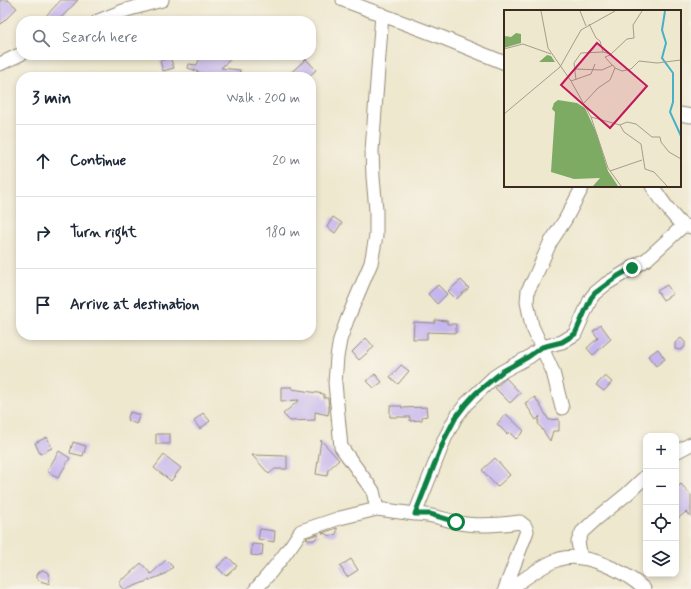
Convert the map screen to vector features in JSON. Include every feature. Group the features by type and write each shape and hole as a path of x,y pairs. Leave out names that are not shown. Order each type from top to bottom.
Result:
{"street":[{"path":"110,16 162,0"},
{"path":"343,0 504,63"},
{"path":"377,509 373,491 341,447 335,383 340,340 371,263 376,236 376,210 372,151 382,14"},
{"path":"0,64 16,56"},
{"path":"681,114 691,116"},
{"path":"562,408 553,372 532,326 529,315 528,290 550,243 565,220 582,187"},
{"path":"415,514 445,438 456,417 476,393 494,377 542,347 562,342 575,334 591,298 595,293 618,276 647,259 687,226 669,210 653,187"},
{"path":"679,450 691,444"},
{"path":"581,558 578,542 582,532 643,479"},
{"path":"256,589 277,567 301,531 340,518 377,509 415,514 430,514 456,522 490,525 520,522 525,526 527,531 505,589"},
{"path":"510,589 522,580 557,560 571,558 581,558 599,562 618,572 644,589"}],"building":[{"path":"0,0 8,0 17,8 0,25"},
{"path":"61,0 78,0 63,16 46,16"},
{"path":"171,60 174,68 163,71 160,61"},
{"path":"199,60 230,60 221,68 240,70 240,72 199,72 188,68 189,64 197,65"},
{"path":"305,60 307,60 316,70 314,72 292,72"},
{"path":"333,217 342,223 335,233 327,227"},
{"path":"461,280 469,288 456,299 448,291"},
{"path":"438,285 447,294 437,304 428,294"},
{"path":"667,285 673,294 663,300 657,291"},
{"path":"435,320 447,321 447,324 456,324 456,333 427,332 427,339 413,339 414,322 435,323"},
{"path":"601,325 611,339 593,355 587,348 598,338 593,331"},
{"path":"366,338 374,347 359,360 352,352"},
{"path":"681,338 685,342 685,347 680,350 675,349 675,343"},
{"path":"658,349 665,359 656,366 648,356"},
{"path":"401,365 409,371 398,384 390,377"},
{"path":"375,374 382,382 374,388 367,381"},
{"path":"605,376 612,382 604,391 596,385"},
{"path":"506,378 520,393 510,403 495,388"},
{"path":"281,387 292,387 292,389 324,394 324,398 328,398 328,415 315,412 315,420 290,421 283,414 299,400 281,401"},
{"path":"535,397 549,420 559,419 559,431 553,431 550,441 538,423 540,416 536,420 525,403"},
{"path":"390,406 402,406 402,408 426,407 427,416 422,417 422,420 410,421 410,417 390,417"},
{"path":"130,412 140,415 136,424 127,420"},
{"path":"203,413 210,421 200,429 194,421"},
{"path":"506,414 524,431 516,439 509,432 507,434 497,424"},
{"path":"156,434 170,434 170,444 156,444"},
{"path":"47,437 52,448 40,454 35,443"},
{"path":"321,440 339,460 328,470 327,476 316,474"},
{"path":"73,442 86,446 83,456 70,453"},
{"path":"59,451 70,458 58,478 47,471"},
{"path":"164,455 181,468 171,481 154,468"},
{"path":"252,455 287,456 287,469 275,469 269,474"},
{"path":"495,458 510,475 497,487 482,470"},
{"path":"681,484 691,495 691,517 686,512 679,518 679,486"},
{"path":"337,528 337,532 332,536 322,533"},
{"path":"260,529 275,531 274,542 258,539"},
{"path":"319,535 314,540 308,540 306,538"},
{"path":"252,544 263,545 262,556 251,555"},
{"path":"228,557 237,566 226,576 217,567"},
{"path":"351,559 358,570 347,577 340,566"},
{"path":"166,560 173,567 165,574 127,589 123,589 120,586 122,579 141,563 151,574"},
{"path":"43,570 48,573 50,584 40,581 37,578 39,572"}],"route":[{"path":"456,522 430,514 415,514 445,438 456,417 476,393 494,377 542,347 562,342 575,334 591,298 595,293 606,284 632,268"}]}
